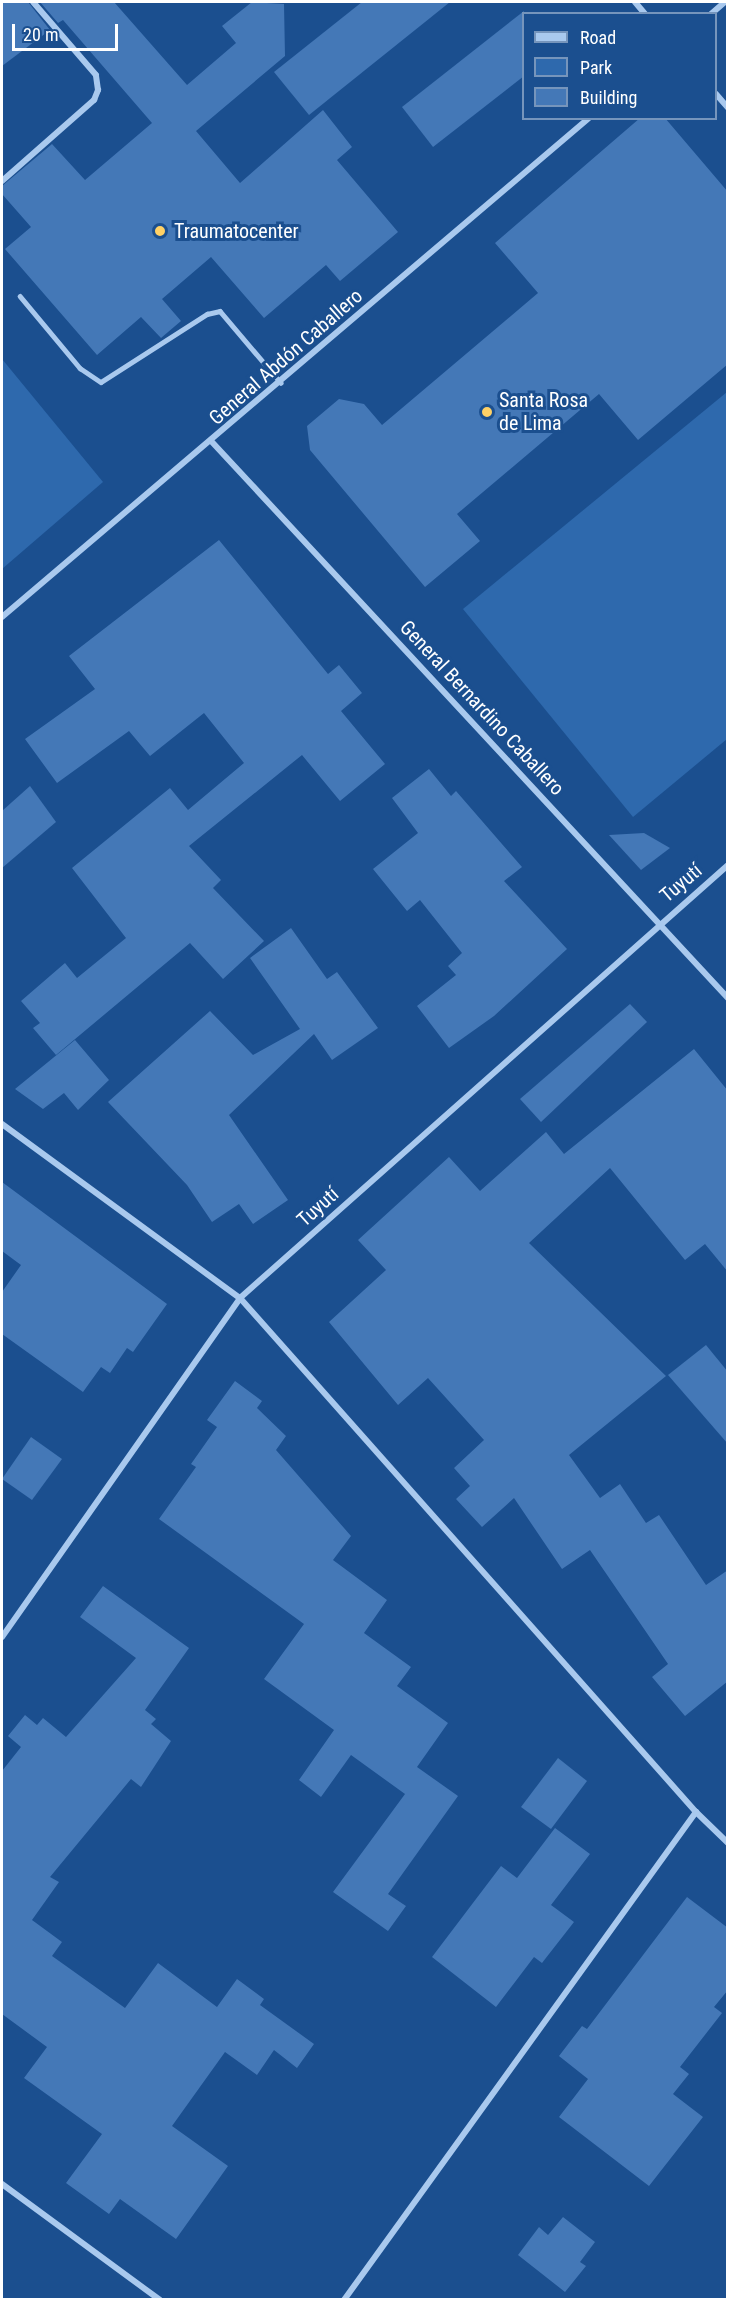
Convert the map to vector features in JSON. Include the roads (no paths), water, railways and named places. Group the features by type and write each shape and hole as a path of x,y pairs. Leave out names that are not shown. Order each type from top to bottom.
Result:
{"street":[{"path":"2,181 94,100 98,90 96,75 33,2"},
{"path":"713,12 725,2"},
{"path":"717,95 728,108"},
{"name":"General Abdón Caballero","path":"2,617 212,442 587,120"},
{"name":"General Bernardino Caballero","path":"212,442 728,998"},
{"name":"Tuyutí","path":"2,1637 240,1298 659,922 728,865"},
{"path":"2,1124 240,1298 696,1812 728,1843"},
{"path":"344,2300 696,1812"},
{"path":"2,2184 160,2300"}],"lane":[{"path":"20,296 80,368 101,382 207,314 220,311 281,383"}],"place":[{"name":"Traumatocenter","path":"160,231"},
{"name":"Santa Rosa de Lima","path":"487,412"}]}
